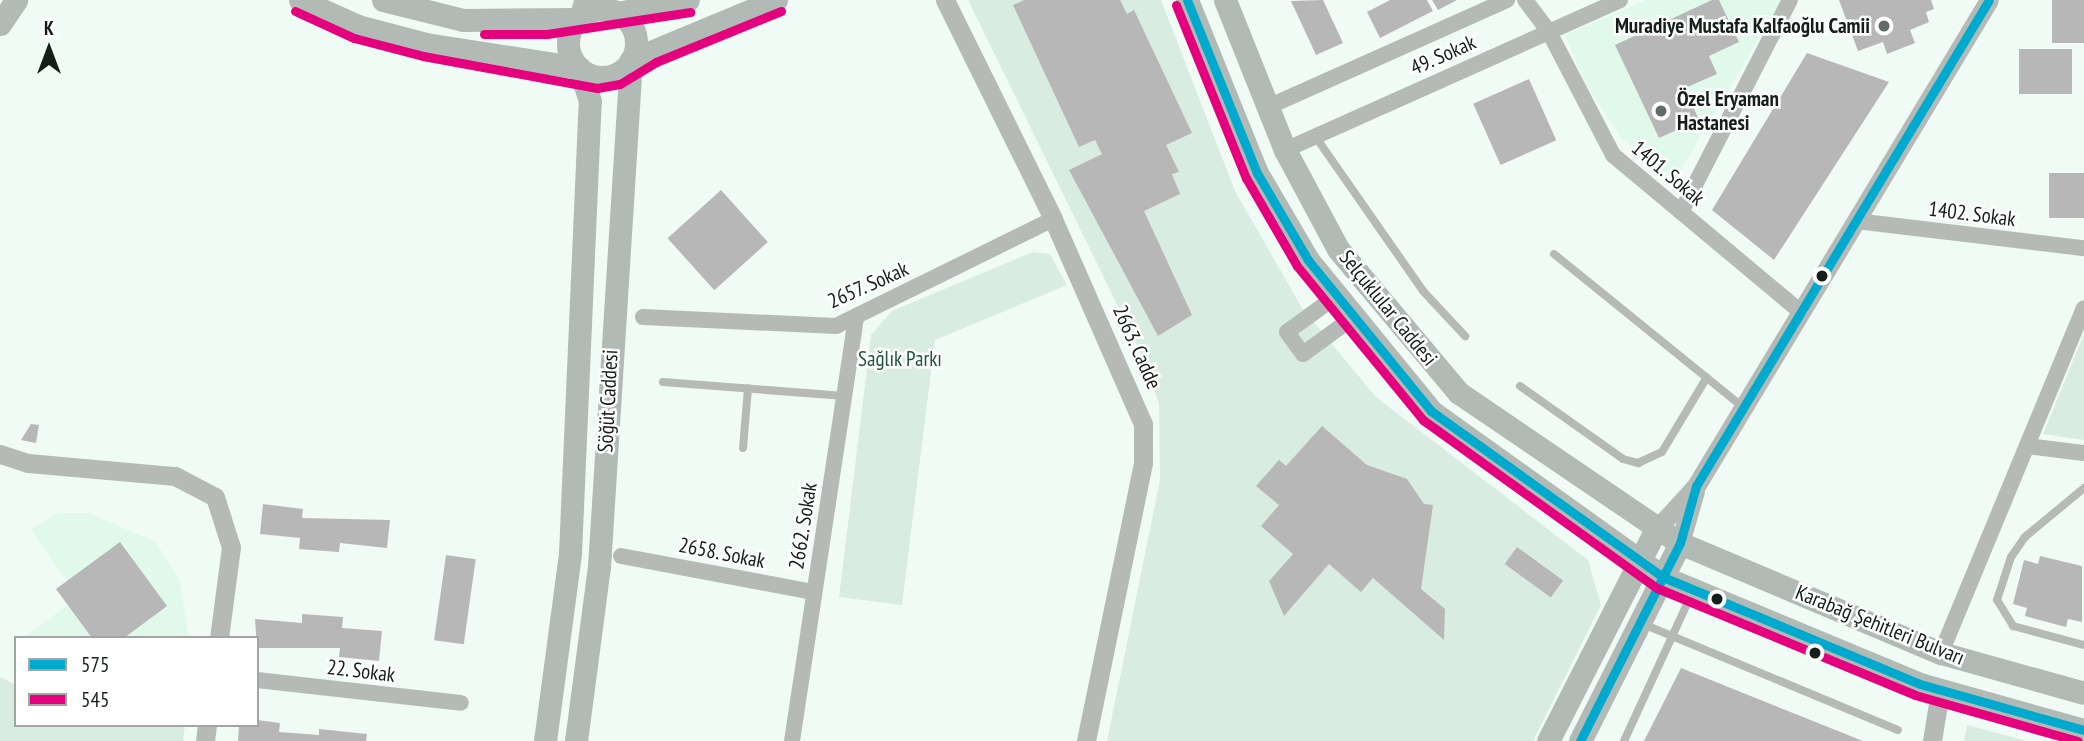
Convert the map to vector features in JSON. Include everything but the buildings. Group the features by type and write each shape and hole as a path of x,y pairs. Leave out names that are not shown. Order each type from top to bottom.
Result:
{"main road":[{"path":"0,24 16,0"},
{"path":"300,0 358,26 426,44 579,68 607,76 631,60 776,0"},
{"path":"383,0 463,20 688,0"},
{"name":"Selçuklular Caddesi","path":"1187,0 1257,173 1351,318 1431,411 1663,577"},
{"name":"Selçuklular Caddesi","path":"1225,0 1285,150 1338,249 1459,393 1655,531 1680,543"},
{"path":"613,6 635,33 631,60"},
{"path":"579,68 568,49 580,9"},
{"name":"Söğüt Caddesi","path":"576,741 598,567 631,60"},
{"name":"Söğüt Caddesi","path":"545,741 570,554 590,101 579,68"},
{"path":"1235,120 1268,107"},
{"path":"1548,741 1655,531"},
{"path":"1580,741 1680,543"},
{"name":"Karabağ Şehitleri Bulvarı","path":"1680,543 1941,653 2084,693"},
{"name":"Karabağ Şehitleri Bulvarı","path":"1663,577 1940,691 2084,730"}],"street":[{"name":"2663. Cadde","path":"944,0 1053,219 1143,424 1143,463 1086,741"},
{"name":"49. Sokak","path":"1268,107 1507,0"},
{"name":"1401. Sokak","path":"1525,0 1548,30 1613,155 1801,312"},
{"name":"49. Sokak","path":"1285,150 1620,0"},
{"path":"1681,212 1790,0"},
{"path":"1655,531 1696,486 1989,0"},
{"name":"2657. Sokak","path":"643,317 836,326 1053,219"},
{"name":"1402. Sokak","path":"1856,221 2084,248"},
{"path":"1335,297 1287,332 1303,354 1351,318"},
{"path":"1941,653 2084,308"},
{"name":"2662. Sokak","path":"792,741 856,316"},
{"path":"2027,446 2084,453"},
{"path":"1,457 175,476 215,497 231,547 219,636"},
{"path":"1680,543 1696,486"},
{"name":"2658. Sokak","path":"621,556 814,592"},
{"name":"22. Sokak","path":"259,680 461,703"},
{"path":"1932,741 1940,691"}],"lane":[{"path":"1315,136 1423,291 1465,336"},
{"path":"1554,254 1743,407"},
{"path":"1520,386 1623,459 1638,463 1662,452 1707,377"},
{"path":"663,382 844,396"},
{"path":"743,448 748,388"},
{"path":"2084,488 2025,537 2011,557 1997,600 2013,626 2084,645"},
{"path":"1624,741 1694,590"},
{"path":"1640,623 1898,730"}],"shaded area":[{"name":"Özel Eryaman Hastanesi","path":"1646,0 1782,0 1675,180 1621,138 1586,85 1565,35"},
{"path":"57,513 89,513 156,542 180,581 189,636 26,636 72,602 74,591 30,529"}],"green space":[{"path":"968,0 1161,0 1235,191 1302,308 1376,397 1588,560 1601,605 1533,741 1107,741 1160,480 1159,403 1137,345"},
{"name":"Sağlık Parkı","path":"1033,252 1050,254 1067,285 935,340 902,605 839,597 871,335 892,311"},
{"path":"2084,334 2084,440 2043,434"},
{"path":"0,677 14,684 14,727 185,727 183,741 0,741"},
{"path":"1967,725 1986,730 2027,741 1964,741"}],"transit line":[{"name":"575","path":"1187,0 1257,173 1308,260 1431,411 1663,577 1920,684 2084,730"},
{"name":"575","path":"1580,741 1680,543 1696,486 1989,0"},
{"name":"545","path":"1176,5 1246,178 1297,266 1423,420 1657,588 1915,695 2078,741"},
{"name":"545","path":"295,11 354,38 423,56 597,88 620,84 656,62 781,11"},
{"name":"545","path":"484,34 547,34 690,12"}],"place":[{"name":"Muradiye Mustafa Kalfaoğlu Camii","path":"1884,26"},
{"name":"Özel Eryaman Hastanesi","path":"1661,111"}]}
